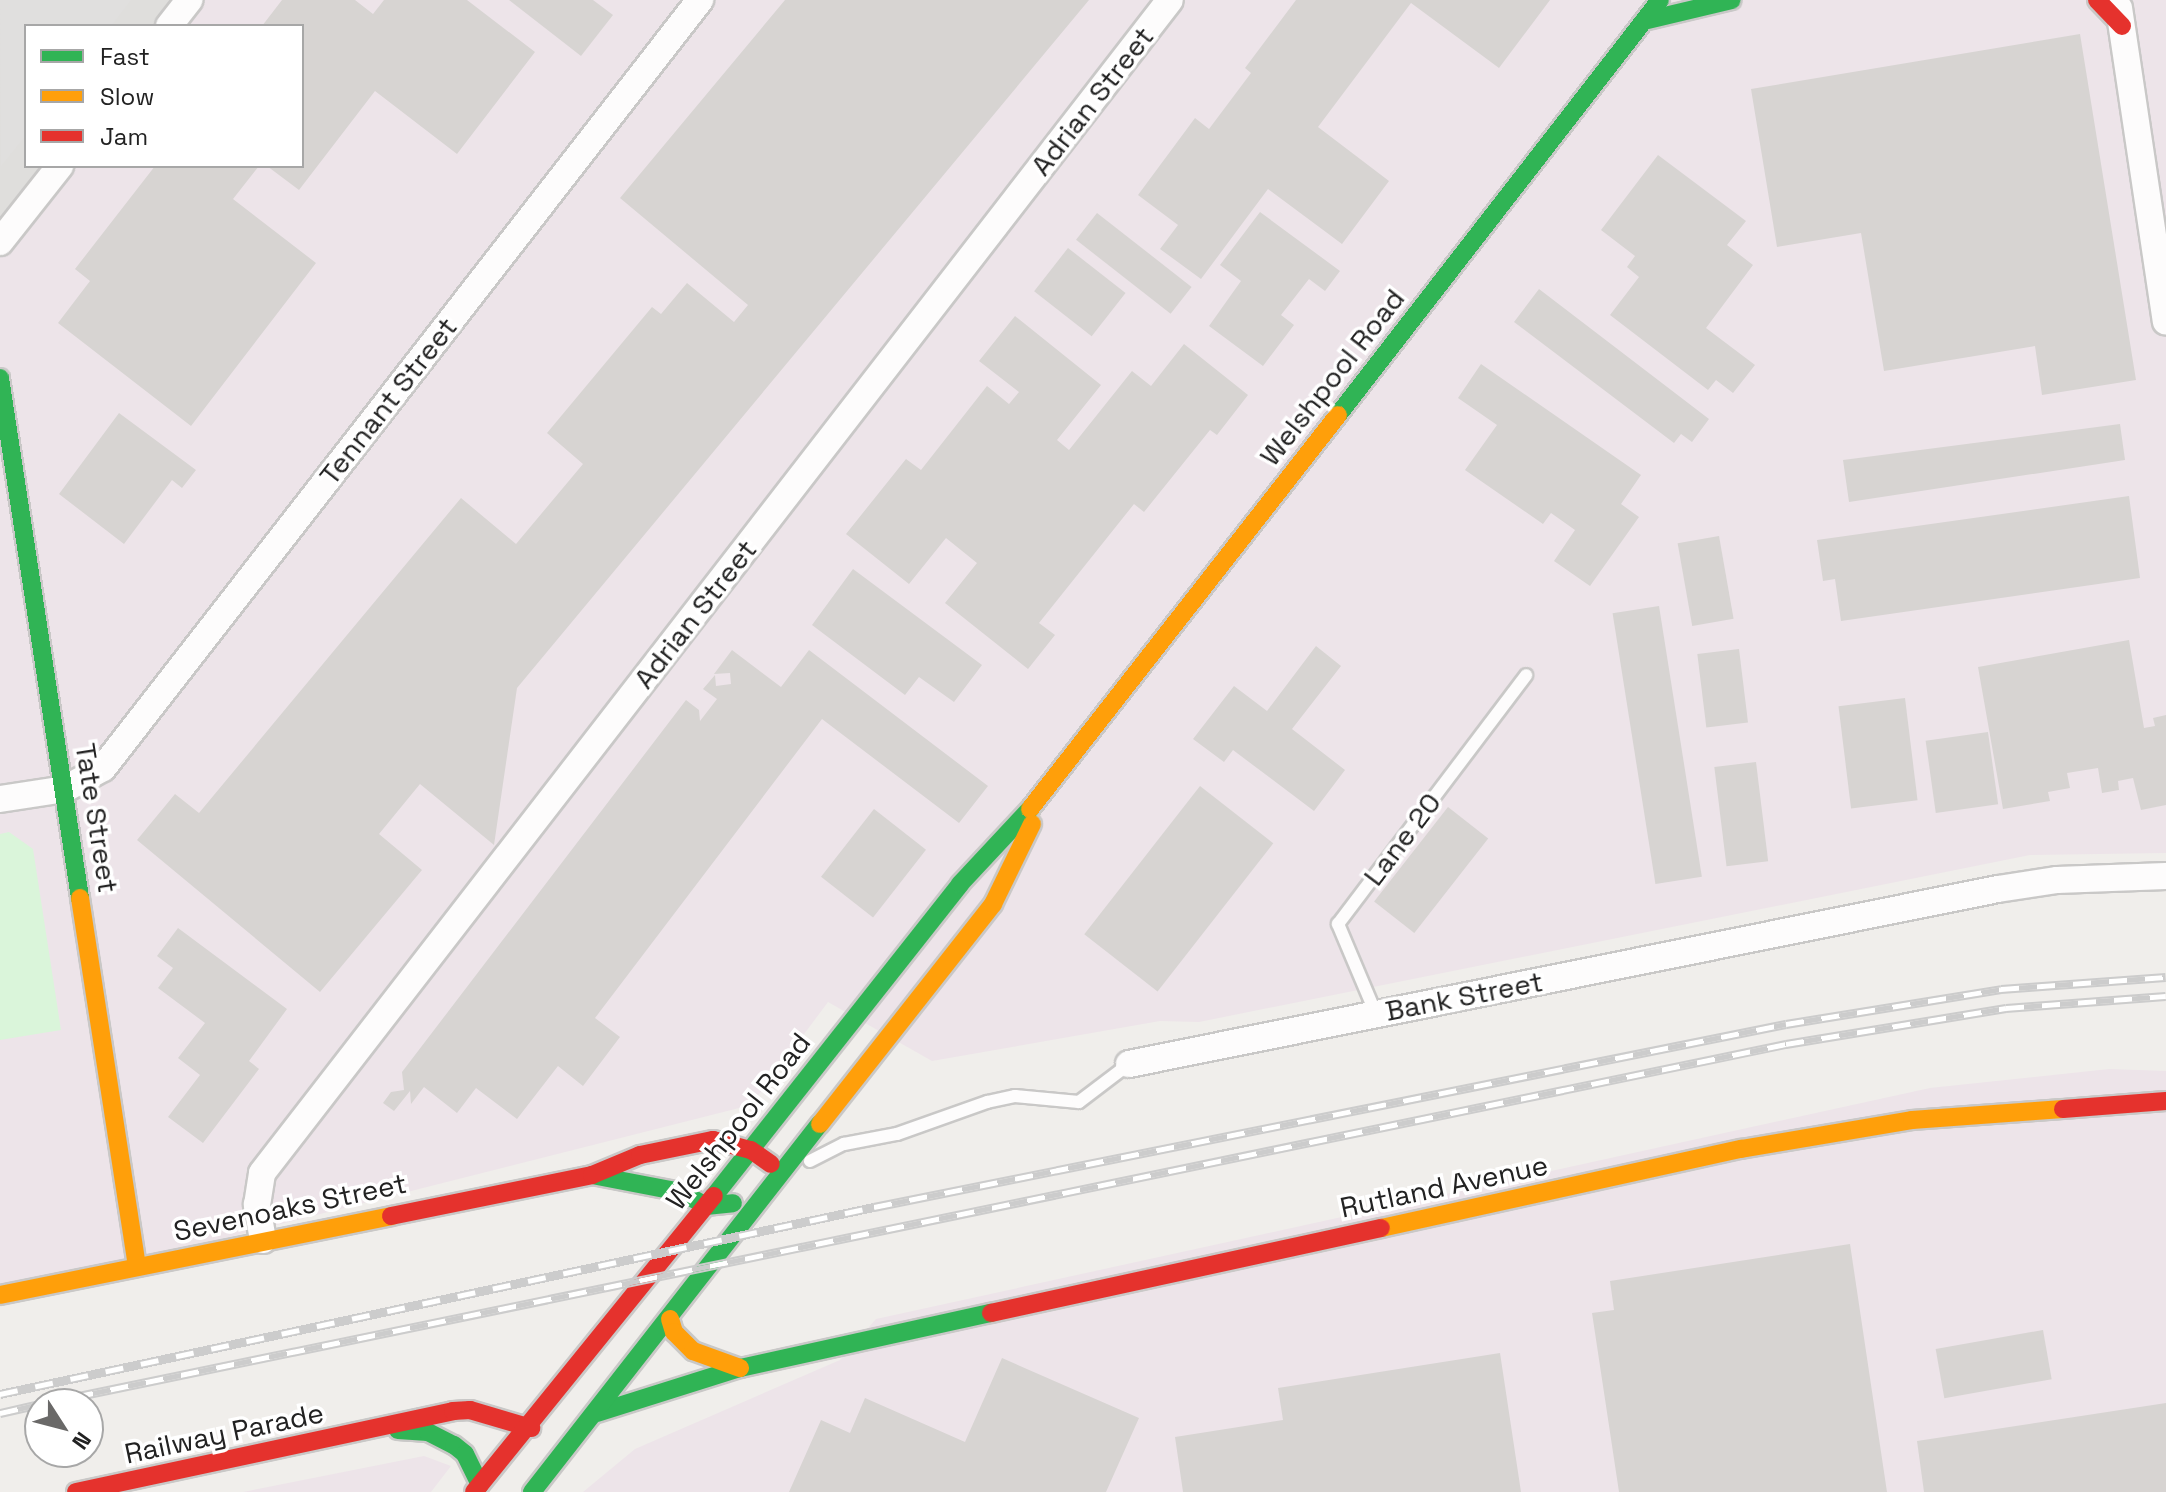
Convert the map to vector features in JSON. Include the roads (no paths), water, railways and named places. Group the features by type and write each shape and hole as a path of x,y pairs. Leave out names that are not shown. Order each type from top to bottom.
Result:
{"main road":[{"name":"Welshpool Road","path":"477,1488 531,1428 960,884 1049,788 1660,0"},
{"path":"1644,21 1732,0"},
{"name":"Tate Street","path":"0,378 137,1267"},
{"name":"Welshpool Road","path":"532,1492 597,1413 993,904 1049,788"},
{"name":"Rutland Avenue","path":"597,1413 740,1368 1741,1149 1912,1120 2166,1101"},
{"name":"Sevenoaks Street","path":"0,1295 592,1175 640,1155 713,1140 751,1150 784,1173"},
{"name":"Sevenoaks Street","path":"592,1175 681,1192 706,1206"},
{"path":"706,1206 763,1200"},
{"path":"670,1319 674,1332 693,1351 740,1368"},
{"name":"Railway Parade","path":"76,1492 470,1410 531,1428"},
{"name":"Railway Parade","path":"384,1429 441,1436 465,1454 477,1488"}],"street":[{"path":"171,24 189,0"},
{"name":"Tennant Street","path":"65,789 103,768 700,0"},
{"name":"Adrian Street","path":"263,1240 257,1205 262,1173 1170,0"},
{"path":"2114,7 2166,321"},
{"path":"0,242 58,168"},
{"path":"0,799 65,789"},
{"name":"Bank Street","path":"1129,1064 1998,889 2166,876"}],"lane":[{"name":"Lane 20","path":"1376,1014 1338,924 1526,675"},
{"name":"Bank Street","path":"784,1173 844,1144 897,1134 987,1102 1015,1096 1079,1102 1129,1064"}],"railway":[{"path":"0,1394 874,1207 1786,1024 2001,989 2166,977"},
{"path":"104,1391 1786,1044 2006,1008 2166,996"},
{"path":"0,1413 24,1408"}]}
